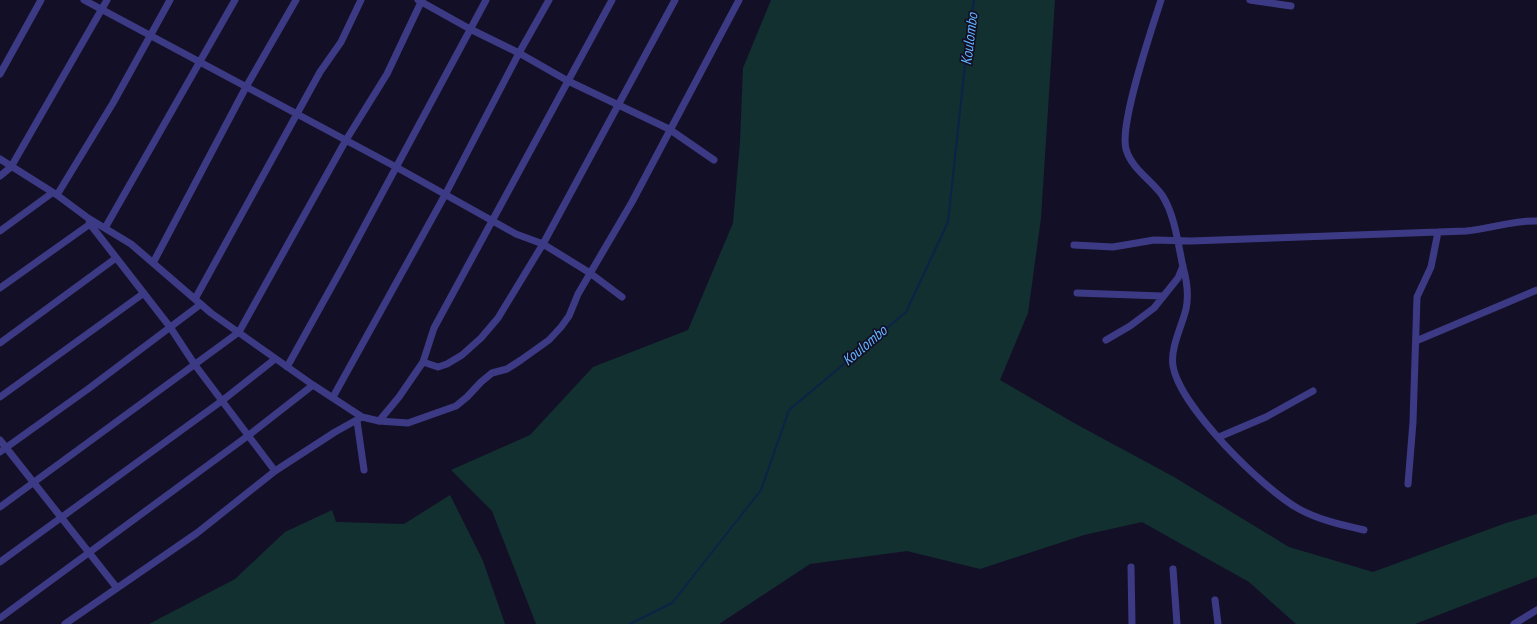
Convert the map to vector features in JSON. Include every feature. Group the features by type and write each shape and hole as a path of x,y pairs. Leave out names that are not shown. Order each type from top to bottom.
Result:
{"street":[{"path":"0,74 41,0"},
{"path":"84,0 396,167 516,234 543,244 590,273 622,297"},
{"path":"0,176 11,167 107,0"},
{"path":"0,231 55,194 113,103 170,0"},
{"path":"105,228 152,143 201,63 235,0"},
{"path":"153,263 246,87 296,0"},
{"path":"3,450 88,389 170,327 198,301 320,72 341,42 361,0"},
{"path":"0,507 33,481 239,332 346,140 387,74 420,0 470,29 519,53 568,81 669,129 714,160"},
{"path":"287,367 486,0"},
{"path":"333,397 445,195 519,53 549,0"},
{"path":"380,420 399,397 423,362 434,328 612,0"},
{"path":"423,362 438,367 447,364 462,355 481,338 498,318 543,244 675,0"},
{"path":"66,624 197,533 276,471 334,432 359,419 408,423 456,406 467,398 480,382 492,373 507,368 549,340 569,316 578,294 632,202 669,129 739,0"},
{"path":"1161,0 1134,91 1125,142 1130,158 1162,195 1171,216 1183,266 1188,294 1172,359 1173,367 1184,392 1201,417 1243,465 1264,485 1299,509 1338,525 1364,530"},
{"path":"1250,0 1291,6"},
{"path":"0,159 55,194 89,221 105,228 131,244 198,301 275,359 333,397 359,419 364,470"},
{"path":"89,221 170,327 195,365 276,471"},
{"path":"0,288 89,221"},
{"path":"1074,245 1113,247 1154,240 1177,239 1191,241 1221,238 1479,230 1512,222 1537,221"},
{"path":"1408,484 1417,297 1432,267 1438,232"},
{"path":"0,343 116,258"},
{"path":"1106,340 1154,308 1162,296 1178,278 1183,266"},
{"path":"1416,341 1537,290"},
{"path":"0,397 144,293"},
{"path":"1076,293 1162,296"},
{"path":"0,562 223,400 275,359"},
{"path":"0,618 249,435 313,385"},
{"path":"1219,437 1266,417 1313,391"},
{"path":"0,440 3,450 33,481 117,588"},
{"path":"1131,567 1132,624"},
{"path":"1173,569 1178,624"},
{"path":"1216,600 1218,624"},
{"path":"1514,624 1537,610"}],"green space":[{"path":"771,0 1055,0 1041,218 1028,313 1000,380 1074,423 1174,477 1289,547 1373,572 1506,523 1537,514 1537,577 1415,624 1296,624 1249,582 1142,522 1084,535 980,569 907,551 810,564 719,624 536,624 492,511 451,470 530,435 593,367 688,330 733,223 740,142 743,68"},
{"path":"450,495 483,561 505,624 149,624 235,579 285,532 332,510 336,522 404,524"}],"waterway":[{"name":"Koulombo","path":"630,624 672,603 761,490 789,410 906,312 948,222 967,46 974,0"}]}
